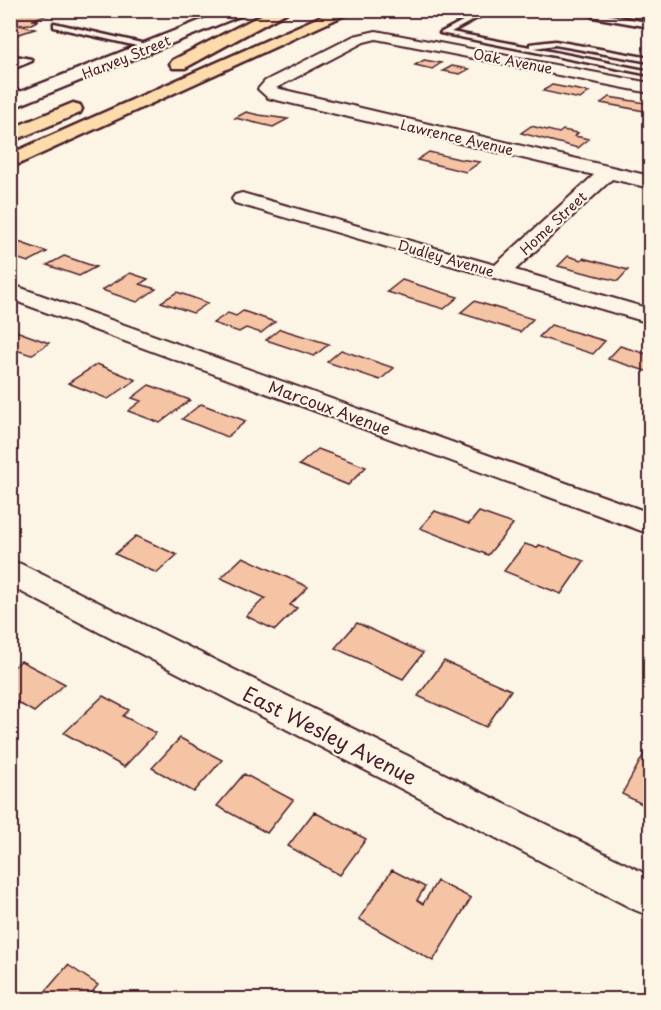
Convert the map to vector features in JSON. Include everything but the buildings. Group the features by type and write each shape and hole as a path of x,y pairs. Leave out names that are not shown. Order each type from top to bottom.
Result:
{"highway":[{"path":"179,64 284,10"},
{"path":"158,73 303,10"},
{"path":"10,162 349,10"},
{"path":"199,78 285,45 363,10"},
{"path":"10,136 85,104"}],"street":[{"name":"Harvey Street","path":"10,103 242,10"},
{"name":"Oak Avenue","path":"267,87 359,39 376,35 651,88"},
{"name":"Lawrence Avenue","path":"267,87 267,90 274,94 651,182"},
{"name":"Home Street","path":"499,273 608,172"},
{"name":"Dudley Avenue","path":"242,199 651,316"},
{"name":"Marcoux Avenue","path":"10,291 651,524"},
{"name":"East Wesley Avenue","path":"10,572 651,897"}],"lane":[{"path":"489,10 444,33 651,73"},
{"path":"593,13 603,10"},
{"path":"593,13 651,25"},
{"path":"626,21 634,16"},
{"path":"57,25 150,47"},
{"path":"434,46 454,35"},
{"path":"500,59 519,48 555,43 651,60"},
{"path":"10,57 28,62 10,68"},
{"path":"10,91 29,96"}]}
